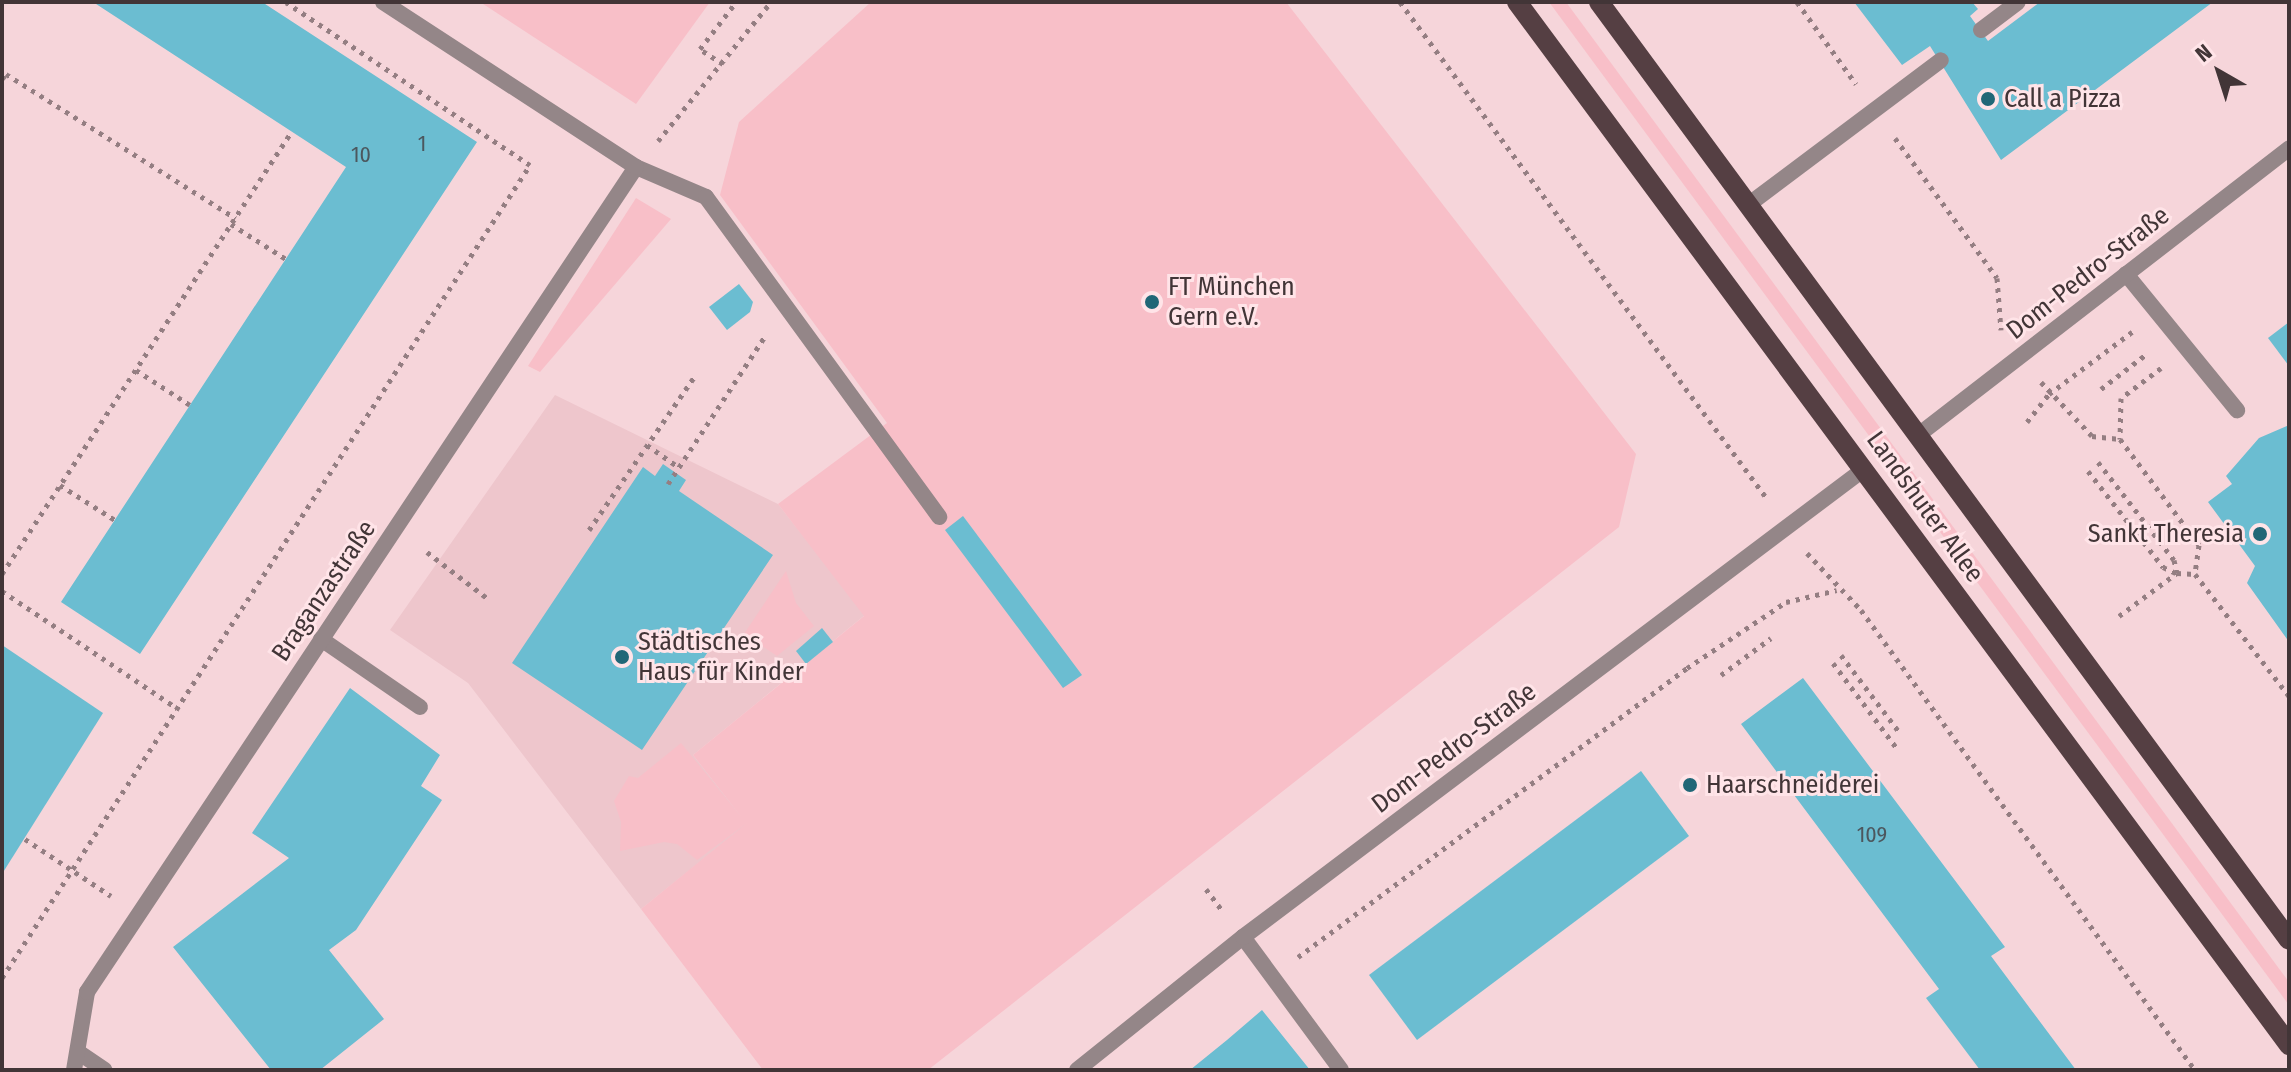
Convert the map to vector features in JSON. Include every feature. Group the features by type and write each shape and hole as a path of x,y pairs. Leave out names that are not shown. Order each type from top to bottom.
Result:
{"main road":[{"name":"Landshuter Allee","path":"1517,2 2289,1045"},
{"name":"Landshuter Allee","path":"1599,2 2289,940"}],"street":[{"path":"383,2 636,167 706,197 939,517"},
{"path":"1981,30 2018,2"},
{"path":"1748,205 1941,60"},
{"name":"Dom-Pedro-Straße","path":"1917,436 2289,148"},
{"name":"Braganzastraße","path":"74,1070 87,992 636,167"},
{"path":"2126,274 2237,410"},
{"name":"Dom-Pedro-Straße","path":"1077,1070 1243,937 1864,469"},
{"path":"321,639 420,707"},
{"path":"1243,937 1341,1070"},
{"path":"78,1052 105,1070"}],"path":[{"path":"2,978 530,165 286,2"},
{"path":"723,64 700,49 736,2"},
{"path":"636,167 771,2"},
{"path":"1797,2 1997,278 1997,324 2049,394 2092,436 2120,439"},
{"path":"343,55 350,46"},
{"path":"2,79 6,74 236,218"},
{"path":"2,574 292,131"},
{"path":"231,224 286,259"},
{"path":"668,484 785,306"},
{"path":"2027,422 2049,394 2157,313"},
{"path":"2173,334 2171,360 2121,398 2120,439 2199,545 2195,574 2289,696"},
{"path":"2101,389 2156,347"},
{"path":"136,370 190,405"},
{"path":"589,530 694,377"},
{"path":"647,445 679,467"},
{"path":"2098,462 2174,560 2177,573"},
{"path":"2088,471 2163,567 2177,573 2195,574"},
{"path":"60,485 115,520"},
{"path":"427,552 487,598"},
{"path":"2119,616 2177,573"},
{"path":"1271,977 1687,668 1786,602 1837,590"},
{"path":"2,591 177,708"},
{"path":"1721,675 1771,638"},
{"path":"1841,655 1900,733"},
{"path":"1833,663 1898,750"},
{"path":"25,839 138,914"}],"shaded area":[{"path":"480,2 710,2 636,104"},
{"path":"871,2 1286,2 1636,454 1619,527 928,1070 763,1070 641,909 747,823 697,860 677,844 664,842 620,851 621,822 614,801 629,776 638,778 681,743 742,818 693,755 864,616 778,504 887,423 720,195 739,122"},
{"path":"1549,2 1566,2 2289,982 2289,1005"},
{"path":"636,198 671,219 540,372 528,366"},
{"name":"Städtisches Haus für Kinder","path":"555,395 778,504 865,615 693,755 747,824 641,909 468,683 390,630"},
{"path":"786,571 796,603 814,626 777,656 744,634"}],"building":[{"path":"93,2 262,2 477,142 140,654 61,602 346,167"},
{"path":"1854,2 1972,2 1978,9 1970,16 1988,41 2040,2 2213,2 2001,160 1930,46 1902,65"},
{"path":"739,284 753,302 750,312 727,330 709,307"},
{"path":"2289,322 2289,366 2268,338"},
{"name":"Sankt Theresia","path":"2289,425 2289,642 2247,583 2255,566 2208,502 2232,484 2226,476 2259,438"},
{"path":"663,464 686,480 679,491 773,555 642,750 512,663 643,467 655,476"},
{"path":"963,516 1082,675 1063,688 945,530"},
{"path":"822,628 833,642 806,664 796,651"},
{"path":"2,645 103,713 2,874"},
{"path":"1803,678 2005,947 1991,956 2076,1070 1980,1070 1926,998 1939,989 1741,724"},
{"path":"350,688 440,755 421,786 442,800 356,930 329,950 384,1019 320,1070 271,1070 173,947 289,858 252,833"},
{"path":"1641,771 1689,836 1417,1040 1369,975"},
{"path":"1262,1010 1310,1070 1190,1070 1227,1040"}],"place":[{"name":"Call a Pizza","path":"1988,99"},
{"name":"FT München Gern e.V.","path":"1152,302"},
{"name":"Sankt Theresia","path":"2260,534"},
{"name":"Städtisches Haus für Kinder","path":"622,657"},
{"name":"Haarschneiderei","path":"1690,785"}]}
